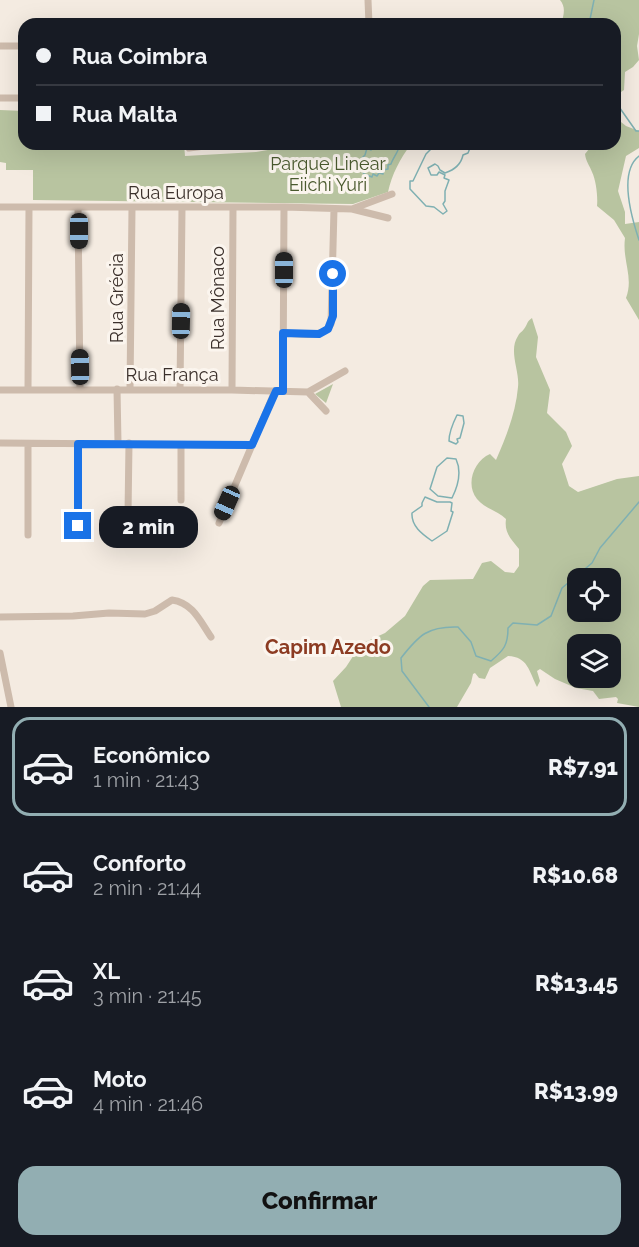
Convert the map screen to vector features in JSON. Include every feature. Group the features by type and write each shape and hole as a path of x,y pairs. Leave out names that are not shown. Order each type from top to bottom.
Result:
{"street":[{"path":"368,0 369,18"},
{"path":"0,46 18,46"},
{"path":"0,98 18,98"},
{"name":"Rua Europa","path":"352,209 392,194"},
{"name":"Rua Europa","path":"0,207 284,207 352,209 388,218"},
{"path":"28,207 28,390"},
{"path":"180,390 182,207"},
{"name":"Rua Mônaco","path":"232,207 232,390"},
{"path":"219,523 252,445 279,391 283,333 284,207"},
{"path":"78,208 80,389"},
{"name":"Rua Grécia","path":"130,389 132,208"},
{"path":"283,333 319,334 325,332 331,324 334,210"},
{"path":"326,411 308,392 345,371"},
{"path":"117,389 118,443"},
{"name":"Rua França","path":"0,390 130,389 308,392"},
{"path":"0,443 252,445"},
{"path":"128,515 129,443"},
{"path":"28,444 28,535"},
{"path":"78,444 78,526"},
{"path":"181,445 181,500"},
{"path":"0,617 151,613 172,600 188,605 211,637"},
{"path":"0,652 11,707"}],"green space":[{"path":"560,0 639,0 637,46 639,60 625,72 624,90 621,92 621,18 563,18 563,5"},
{"name":"Parque Linear Eiichi Yuri","path":"0,110 18,111 18,150 184,150 185,156 268,150 407,150 397,167 388,192 353,204 33,200 33,170 6,170 6,163 0,162"},
{"path":"621,122 639,131 639,148 626,156 618,191 625,212 625,224 639,222 639,320 626,298 629,283 625,238 614,220 597,206 595,179 585,154 588,150 621,150"},
{"path":"532,318 538,337 536,357 550,390 547,413 566,432 572,446 562,464 569,486 578,492 617,479 639,476 639,707 617,703 616,697 599,699 593,691 576,688 621,688 621,634 567,634 567,684 540,669 537,671 540,681 537,687 524,662 508,656 490,668 485,679 473,674 471,683 457,707 341,707 333,681 346,667 361,644 385,633 405,616 423,586 430,580 473,579 482,563 491,561 505,572 514,573 519,566 519,549 507,532 506,519 477,499 473,493 472,480 476,467 484,457 490,454 496,460 507,433 518,387 514,355 515,342"},
{"path":"333,384 326,403 315,394"}],"waterway":[{"path":"590,18 594,0"},
{"path":"621,110 636,131 639,131"},
{"path":"366,150 357,163 364,174 372,177 373,174 377,176 379,173 383,174 383,170 388,169 398,150"},
{"path":"430,150 413,181 410,181 410,189 426,206 434,207 443,214 447,211 443,204 449,180 439,172 437,175 431,175 428,168 435,164 445,173 459,164 463,155 469,150"},
{"path":"639,156 629,173 628,184 630,208 639,240"},
{"path":"457,415 463,416 464,423 456,444 449,441 450,431 457,415"},
{"path":"447,458 456,459 459,469 452,498 438,496 430,489 437,467 447,458"},
{"path":"425,497 437,502 452,503 451,511 453,512 447,531 432,541 418,529 412,518 412,513 422,506 425,497"},
{"path":"429,707 402,671 401,658 413,643 432,630 458,627 471,642 476,656 491,661 504,647 508,628 513,623 537,625 551,616 562,588 592,563 600,548 639,502"}],"district":[{"name":"Capim Azedo","path":"328,647"}],"route":[{"path":"78,526 78,444 252,445 276,391 283,391 283,333 319,334 328,329 333,316 333,274"}]}
